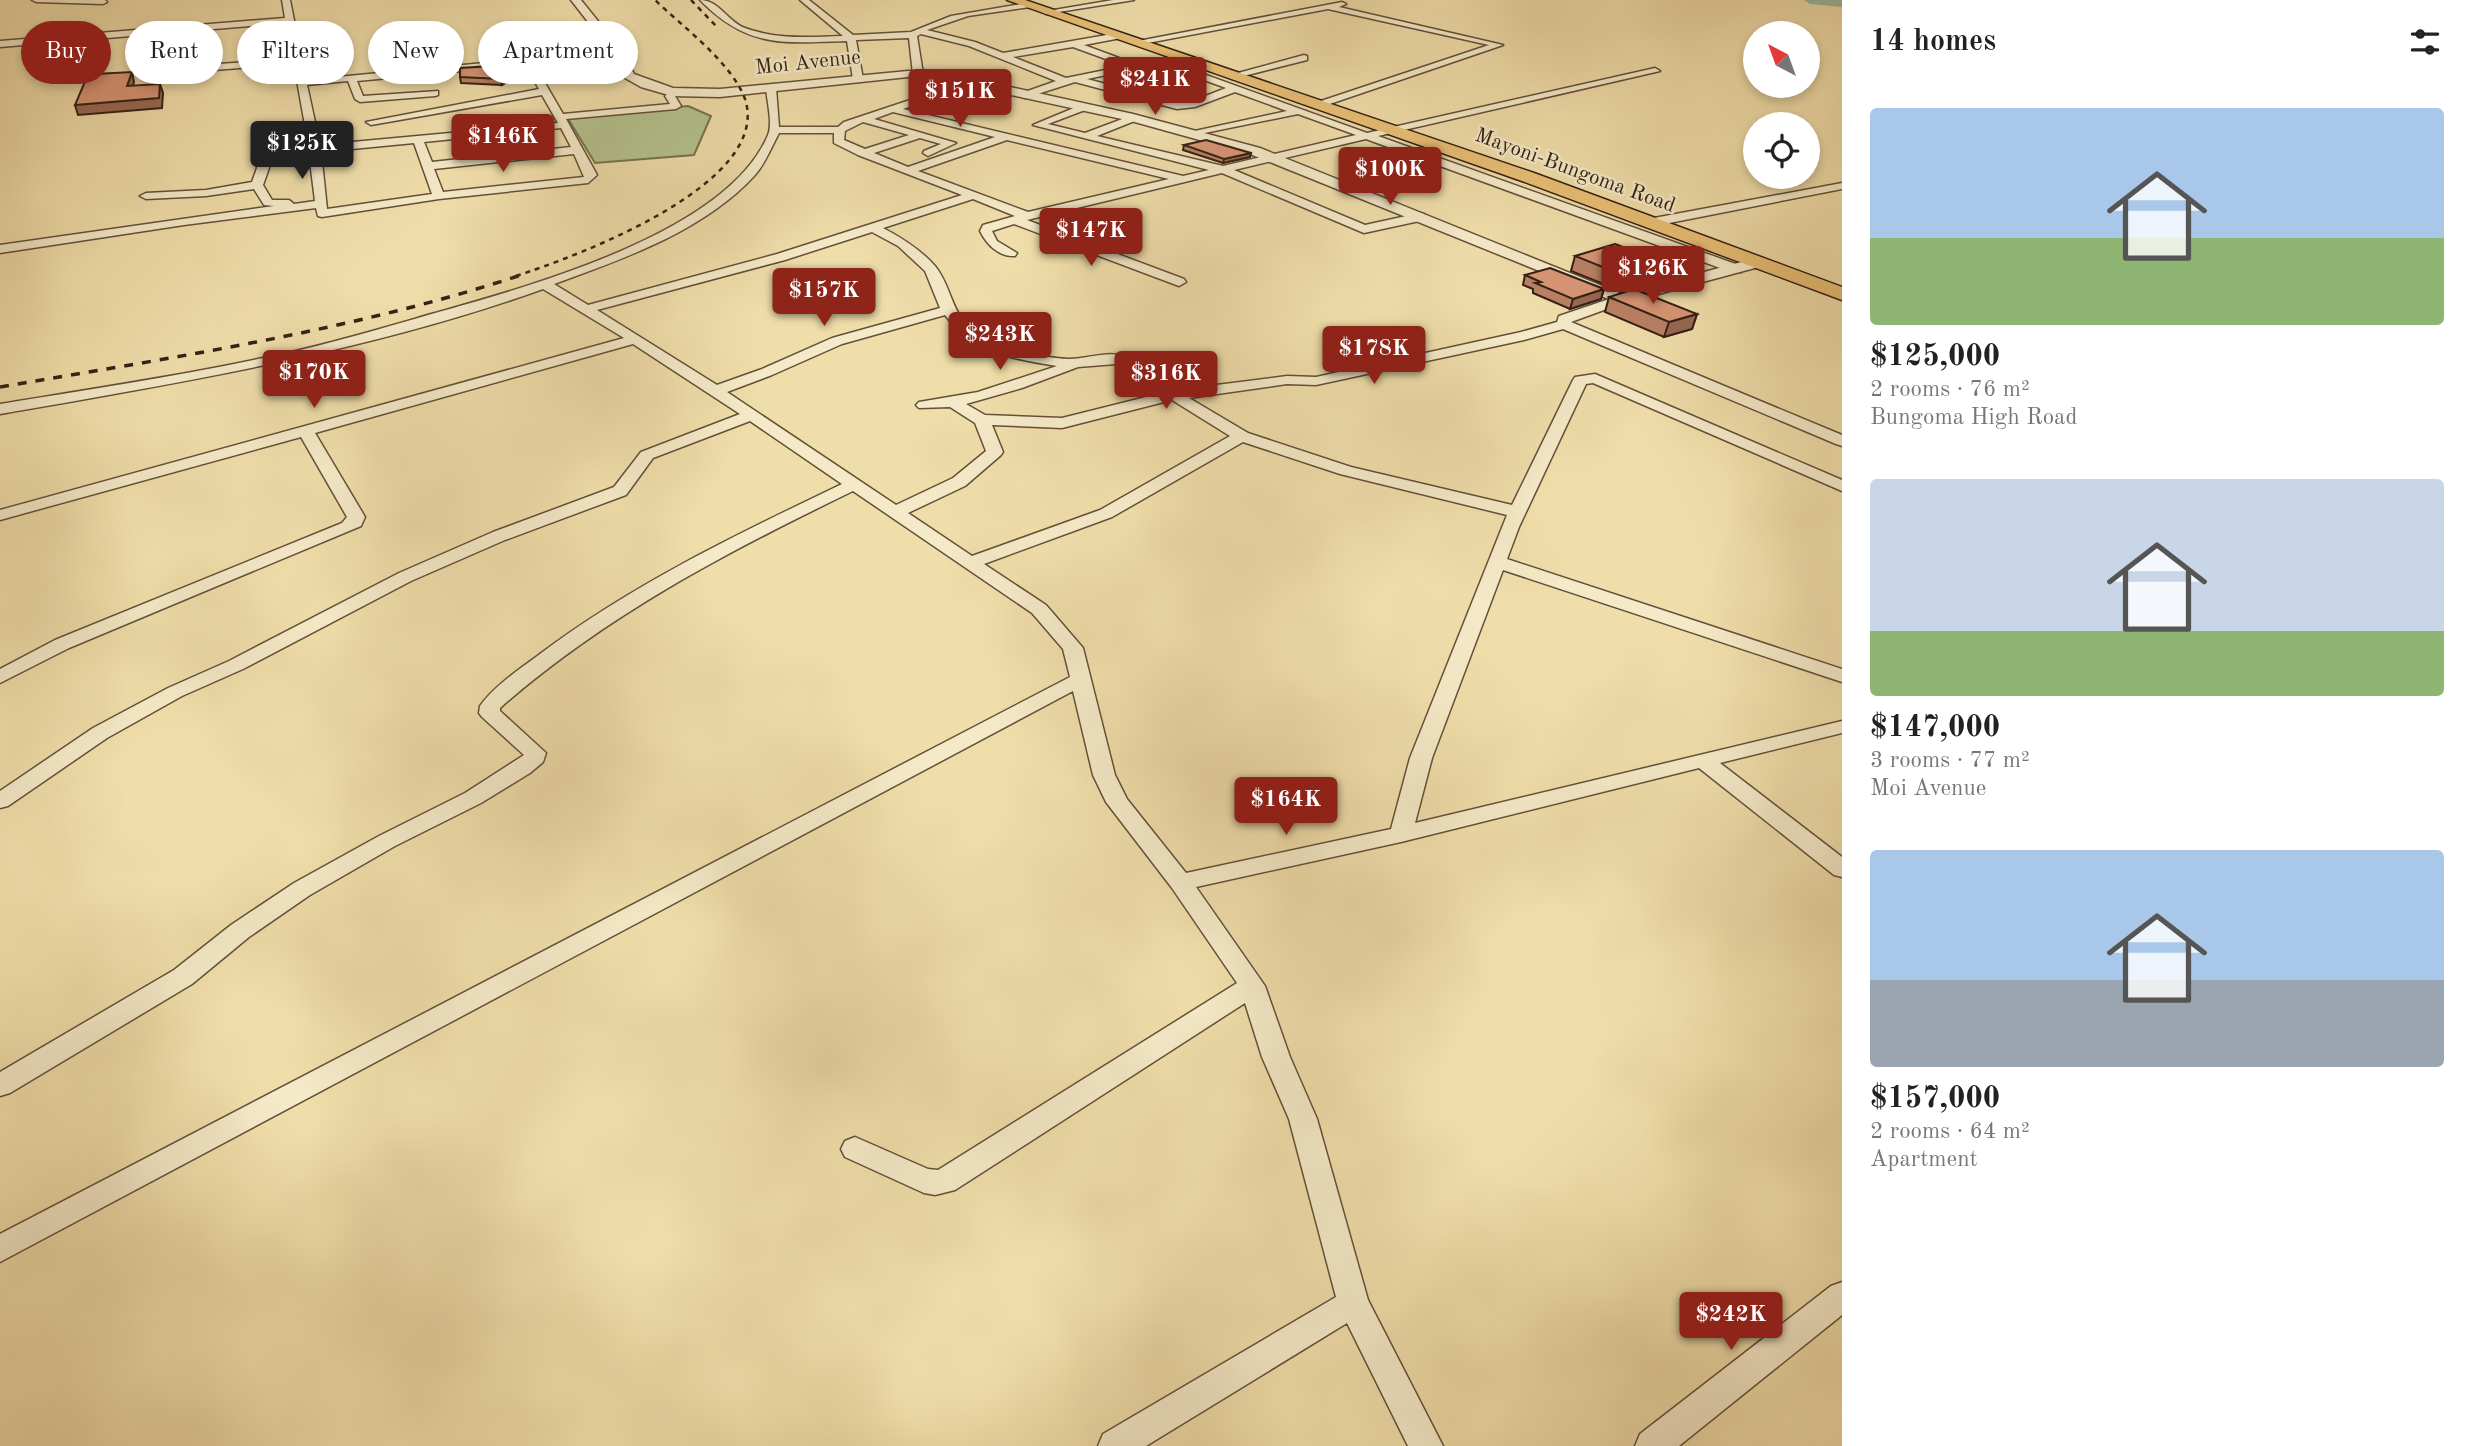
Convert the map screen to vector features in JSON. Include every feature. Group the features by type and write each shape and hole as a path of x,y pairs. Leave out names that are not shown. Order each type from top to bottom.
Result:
{"main road":[{"name":"Mayoni-Bungoma Road","path":"1020,2 1183,57 1233,82 1318,105 1654,222 1842,294"}],"street":[{"path":"36,0 106,1"},
{"path":"111,35 289,20 286,0"},
{"name":"Moi Avenue","path":"576,0 593,21"},
{"path":"705,0 739,29 780,41 916,33 961,41 1070,80 1177,106 1192,105 1233,82 1304,58"},
{"path":"804,0 851,38 858,79"},
{"path":"1046,12 1130,0"},
{"path":"97,13 106,1"},
{"path":"916,33 950,18 1020,2"},
{"path":"1137,42 1350,2"},
{"path":"1318,105 1499,45 1329,7"},
{"path":"916,33 918,74"},
{"path":"1002,56 1118,36"},
{"path":"0,44 21,42"},
{"path":"1074,44 1133,66"},
{"path":"1041,49 1063,57"},
{"path":"1025,95 1102,72 1183,57"},
{"path":"1159,61 1233,82 1296,111 1736,269"},
{"path":"354,78 478,67"},
{"path":"1088,67 1102,72"},
{"path":"1011,253 992,243 986,231 993,226 1021,218 1367,137 1448,115 1655,71"},
{"name":"Moi Avenue","path":"638,80 672,92 720,93 918,74 1133,118 1273,158 1622,299"},
{"path":"774,130 840,130 848,124 892,108 970,83"},
{"path":"302,84 313,134 322,213 439,196 588,180 591,175 541,84"},
{"path":"354,84 360,99 435,93"},
{"path":"0,409 276,360 354,341 546,285 650,242 718,201 760,165 774,130 776,101 771,88"},
{"path":"371,122 545,91"},
{"path":"315,149 418,140 676,106 670,96 672,92"},
{"path":"892,108 1184,179"},
{"path":"908,171 1081,108"},
{"path":"1194,134 1296,111"},
{"path":"1088,136 1133,118"},
{"path":"862,119 923,133 951,143 892,165"},
{"path":"1038,125 1224,170 1364,229 1420,217"},
{"path":"840,130 838,141 862,153 1179,282"},
{"path":"862,153 923,133"},
{"path":"257,185 263,168 261,141 278,135 313,134"},
{"path":"418,140 439,196"},
{"path":"427,166 577,150"},
{"path":"146,196 206,193 257,185"},
{"path":"257,185 271,205 322,202"},
{"path":"1654,222 1842,186"},
{"path":"587,309 781,257 972,196"},
{"path":"0,249 322,202"},
{"path":"874,228 902,243 930,269 948,310 968,334 980,342 1035,358 1081,362"},
{"path":"1564,324 1564,319 1622,299 1760,262"},
{"path":"546,285 637,339 855,484 969,563 1040,608 1058,628 1073,648 1104,775 1117,802 1180,882 1252,986 1276,1057 1303,1118 1353,1303 1426,1446"},
{"path":"714,391 767,372 836,341 948,310"},
{"path":"955,404 982,420 1062,423 1174,395 1287,380 1316,381 1524,336 1564,324 1842,441"},
{"path":"0,514 307,432 637,339"},
{"path":"924,405 955,404 989,396 1081,362 1107,357 1118,359 1143,371 1174,395 1242,436 1346,471 1518,512"},
{"path":"1401,834 1421,758 1497,562 1579,381 1587,377 1595,378 1837,480"},
{"path":"0,801 100,733 175,692 236,665 405,577 499,536 620,491 647,455 750,416"},
{"path":"895,512 959,482 995,452 982,420"},
{"path":"0,677 62,644 355,522 356,516 326,469 307,432"},
{"path":"969,563 1082,525 1126,503 1211,451 1242,436"},
{"path":"0,1085 183,977 240,931 302,888 473,798 522,768 535,754 489,713 490,706 510,687 606,614 699,562 855,484"},
{"path":"1497,562 1842,676"},
{"path":"0,1249 1081,679"},
{"path":"1180,882 1401,834 1842,727"},
{"path":"1702,760 1842,869"},
{"path":"855,1149 923,1181 945,1181 1252,986"},
{"path":"1652,1446 1842,1296"},
{"path":"1115,1446 1353,1303"}],"green space":[{"path":"688,106 711,116 694,155 595,163 567,117"}],"building":[{"path":"478,67 478,78 464,77 464,68"},
{"path":"125,72 127,86 160,84 159,98 75,105 84,84 111,84 111,73"},
{"path":"1206,140 1251,153 1224,159 1184,145"},
{"path":"1615,244 1662,262 1620,274 1575,256"},
{"path":"1550,268 1604,289 1573,299 1535,283 1541,282 1525,275"},
{"path":"1634,289 1697,314 1669,322 1609,297"}],"waterway":[{"path":"1810,0 1842,3"}],"railway":[{"path":"516,276 581,252 663,212 700,187 729,160 746,130 745,99 739,85 718,59 655,0"},
{"path":"691,0 716,26"},
{"path":"0,387 263,341 393,312 521,275"}]}
